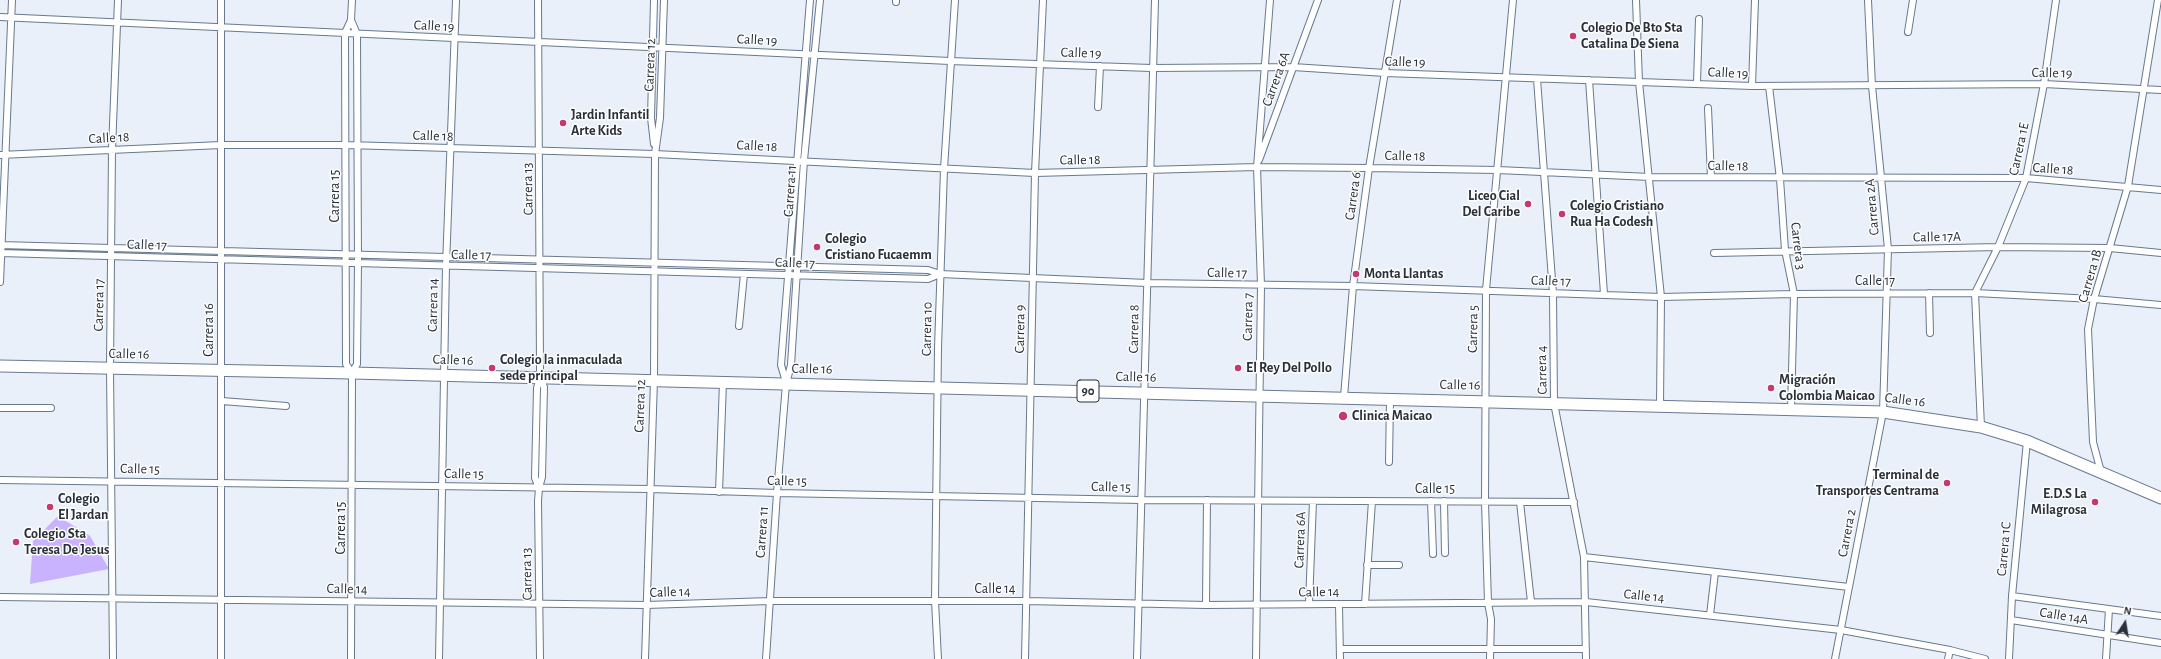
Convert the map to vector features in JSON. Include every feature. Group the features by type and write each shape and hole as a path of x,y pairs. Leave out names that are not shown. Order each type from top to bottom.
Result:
{"highway":[{"name":"Calle 16","path":"0,366 540,377 1883,412 1981,427 2026,441 2161,498"}],"street":[{"path":"0,282 3,155 12,0"},
{"name":"Carrera 17","path":"113,659 110,368 112,149 118,0"},
{"name":"Carrera 16","path":"221,0 221,659"},
{"name":"Carrera 15","path":"352,0 351,20 345,33 347,145 346,364 352,373"},
{"name":"Carrera 14","path":"439,659 446,257 456,0"},
{"name":"Carrera 13","path":"538,0 541,260 540,377 537,388 535,478 539,488 540,659"},
{"name":"Carrera 12","path":"654,0 651,118 655,154"},
{"name":"Carrera 12","path":"646,659 646,605 654,380 653,262 655,154 660,118 664,0"},
{"name":"Carrera 11","path":"766,659 786,384 791,365 796,275 793,266 797,160 810,0"},
{"name":"Carrera 11","path":"786,384 781,365 789,275 793,266 816,56 820,0"},
{"name":"Carrera 10","path":"938,659 935,601 940,274 944,169 955,0"},
{"name":"Carrera 9","path":"1026,659 1027,497 1042,0"},
{"name":"Carrera 8","path":"1137,659 1150,170 1151,68 1155,0"},
{"name":"Carrera 7","path":"1256,659 1261,285 1256,167 1270,0"},
{"name":"Carrera 6A","path":"1256,167 1318,0"},
{"name":"Carrera 6","path":"1344,397 1353,286 1369,168 1397,0"},
{"name":"Carrera 5","path":"1490,659 1491,618 1488,603 1485,502 1484,401 1486,290 1507,78 1513,0"},
{"path":"1636,0 1639,82 1650,177 1661,297 1660,405"},
{"path":"1752,86 1755,0"},
{"name":"Carrera 2A","path":"1868,0 1872,86 1888,250 1883,412"},
{"path":"1908,32 1913,0"},
{"name":"Carrera 1E","path":"1975,293 1998,247 2026,178 2044,84 2056,0"},
{"name":"Carrera 1B","path":"2101,472 2093,442 2088,329 2094,299 2128,186 2158,0"},
{"name":"Calle 19","path":"0,17 454,39 539,41 816,56 1151,68 1294,67 1385,73 1752,86 2044,84 2161,90"},
{"path":"1697,83 1699,19"},
{"name":"Carrera 15","path":"351,20 357,34 358,254 357,364 352,373 353,484 351,659"},
{"path":"1098,108 1100,66"},
{"name":"Carrera 4","path":"1537,79 1553,293 1554,403 1584,557 1586,659"},
{"path":"1589,80 1604,294"},
{"name":"Carrera 3","path":"1769,86 1780,179 1785,250 1794,294 1791,409"},
{"path":"1708,108 1711,177"},
{"name":"Calle 18","path":"3,155 221,145 347,145 804,160 1036,173 1256,167 1369,168 1498,170 1650,177 1780,179 2026,178 2161,190"},
{"name":"Calle 17","path":"1,245 347,253 541,260 928,270 940,274 1147,284 1353,286 1661,297 1794,294 1975,293 2094,299 2161,305"},
{"name":"Calle 17A","path":"1714,253 1785,250 1888,250 1998,247 2110,248 2161,253"},
{"name":"Calle 17","path":"1,253 928,279 940,274"},
{"path":"739,326 744,274"},
{"path":"1929,293 1930,333"},
{"path":"1975,293 1981,427"},
{"path":"719,492 723,382"},
{"path":"1389,462 1390,398"},
{"path":"222,401 286,406"},
{"path":"0,408 51,408"},
{"name":"Carrera 2","path":"1835,659 1883,412"},
{"name":"Carrera 1C","path":"2009,659 2012,596 2026,441"},
{"name":"Calle 15","path":"0,480 110,480 650,489 719,492 1141,500 1574,502"},
{"path":"1206,605 1207,500"},
{"name":"Carrera 6A","path":"1309,604 1313,501"},
{"path":"1365,604 1372,501"},
{"path":"1431,501 1433,554"},
{"path":"1444,501 1445,553"},
{"path":"1520,502 1531,602"},
{"path":"1584,557 1849,588"},
{"path":"1367,565 1399,565"},
{"path":"1710,615 1715,572"},
{"name":"Calle 14","path":"0,596 646,605 770,601 1027,601 1139,605 1586,602 1841,630 1950,650 1985,659"},
{"path":"2012,596 2161,616"},
{"path":"1338,604 1340,659"},
{"path":"2106,659 2109,609"},
{"name":"Calle 14A","path":"2011,620 2161,643"},
{"path":"1340,648 1586,649"},
{"path":"1948,659 1950,650"}],"shaded area":[{"path":"58,516 90,536 109,569 30,584 33,541"}],"place":[{"name":"Colegio De Bto Sta Catalina De Siena","path":"1573,36"},
{"name":"Jardin Infantil Arte Kids","path":"563,123"},
{"name":"Liceo Cial Del Caribe","path":"1528,204"},
{"name":"Colegio Cristiano Rua Ha Codesh","path":"1562,214"},
{"name":"Colegio Cristiano Fucaemm","path":"817,247"},
{"name":"Monta Llantas","path":"1356,274"},
{"name":"Colegio la inmaculada sede principal","path":"492,368"},
{"name":"El Rey Del Pollo","path":"1238,368"},
{"name":"Migración Colombia Maicao","path":"1771,388"},
{"name":"Clinica Maicao","path":"1343,416"},
{"name":"Terminal de Transportes Centrama","path":"1947,483"},
{"name":"E.D.S La Milagrosa","path":"2095,502"},
{"name":"Colegio El Jardan","path":"50,507"},
{"name":"Colegio Sta Teresa De Jesus","path":"16,542"}]}
